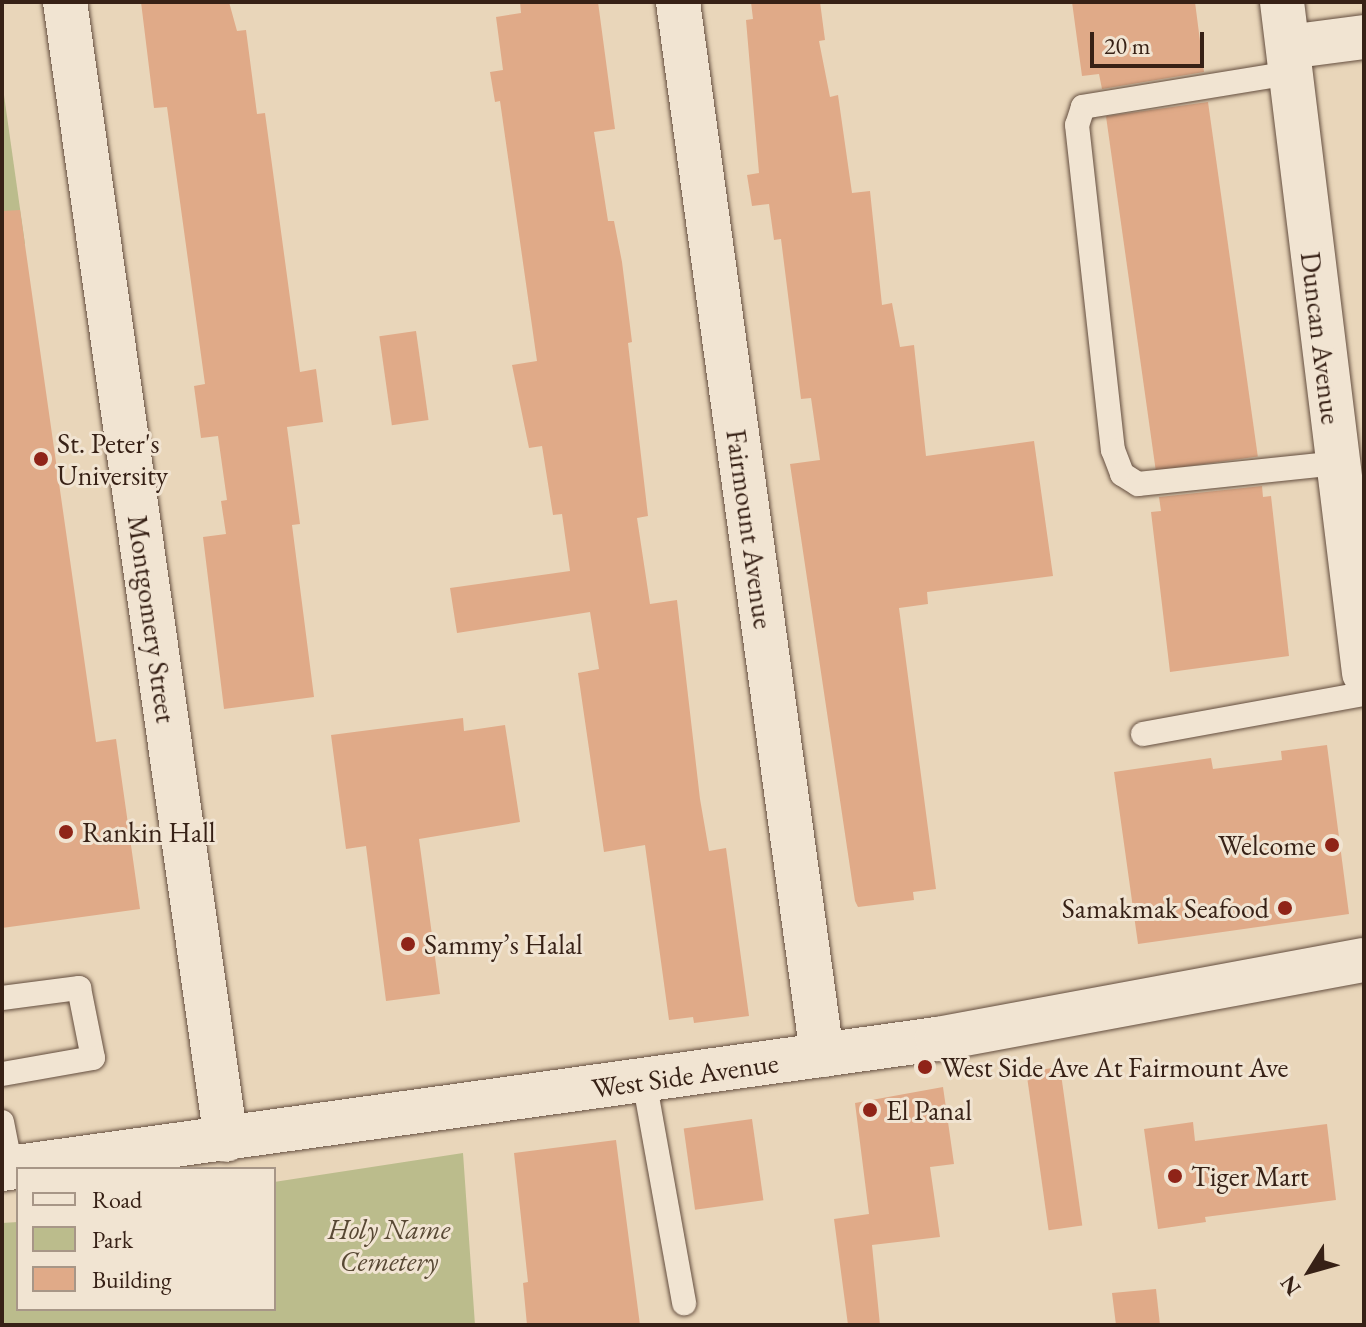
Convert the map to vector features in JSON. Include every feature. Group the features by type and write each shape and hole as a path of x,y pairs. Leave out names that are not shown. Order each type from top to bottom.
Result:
{"main road":[{"name":"Montgomery Street","path":"65,2 226,1140"},
{"name":"Fairmount Avenue","path":"678,2 822,1055"},
{"name":"Duncan Avenue","path":"1282,2 1347,473 1364,673"},
{"path":"1289,60 1364,37"},
{"name":"West Side Avenue","path":"6,1168 226,1140 822,1055 1364,960"}],"lane":[{"path":"1289,60 1083,107 1077,125 1113,450 1122,474 1138,484 1347,473"},
{"path":"1143,734 1364,694"},
{"path":"2,998 79,988 93,1058 2,1074"},
{"path":"644,1080 684,1303"},
{"path":"2,1122 6,1168"}],"green space":[{"path":"2,81 25,244 2,248"},
{"name":"Holy Name Cemetery","path":"463,1153 475,1325 2,1325 2,1223 16,1222 16,1311 276,1311 276,1182"}],"building":[{"path":"141,2 229,2 237,31 246,30 257,114 265,113 300,372 316,369 323,422 287,427 300,524 292,525 314,697 224,709 203,537 226,534 221,501 227,500 218,436 201,438 194,386 205,384 167,107 154,108"},
{"path":"520,2 598,2 615,129 594,132 608,221 614,221 622,262 632,342 628,343 648,516 637,518 650,604 677,600 709,851 726,848 749,1016 694,1023 693,1017 669,1020 645,845 604,852 578,673 599,669 590,612 457,633 450,588 570,571 562,514 553,515 542,446 529,448 512,365 537,361 500,101 495,102 490,72 503,70 496,17 521,13"},
{"path":"751,2 820,2 825,40 819,41 830,97 838,95 852,193 870,191 882,305 892,303 900,347 914,345 926,456 1034,441 1053,576 927,592 928,604 899,608 936,889 913,892 914,900 858,907 855,901 790,464 820,460 811,398 801,399 781,239 774,240 769,204 752,206 747,175 759,173 746,20 753,19"},
{"path":"1072,2 1195,2 1204,72 1102,89 1099,74 1082,76"},
{"path":"1208,102 1258,457 1156,471 1106,116"},
{"path":"20,210 96,742 116,739 140,909 2,928 2,211"},
{"path":"416,331 429,420 392,425 379,336"},
{"path":"1262,486 1263,497 1271,496 1289,656 1170,672 1151,512 1161,511 1159,497"},
{"path":"463,718 464,731 505,725 520,822 419,839 440,994 386,1001 366,846 346,849 331,735"},
{"path":"1327,745 1349,914 1138,944 1114,772 1211,758 1213,769 1282,760 1281,751"},
{"path":"1060,1067 1082,1225 1049,1230 1026,1072"},
{"path":"943,1087 954,1164 930,1167 940,1237 872,1245 880,1325 848,1325 834,1219 869,1214 855,1103"},
{"path":"752,1119 763,1200 695,1210 684,1129"},
{"path":"1193,1122 1195,1141 1327,1124 1336,1200 1205,1217 1206,1222 1158,1229 1144,1129"},
{"path":"616,1140 640,1325 527,1325 523,1283 528,1282 514,1153"},
{"path":"1156,1289 1160,1325 1116,1325 1112,1293"}],"place":[{"name":"St. Peter's University","path":"41,459"},
{"name":"Rankin Hall","path":"66,832"},
{"name":"Welcome","path":"1332,845"},
{"name":"Samakmak Seafood","path":"1285,908"},
{"name":"Sammy’s Halal","path":"408,944"},
{"name":"West Side Ave At Fairmount Ave","path":"925,1067"},
{"name":"El Panal","path":"870,1110"},
{"name":"Tiger Mart","path":"1175,1176"}]}
